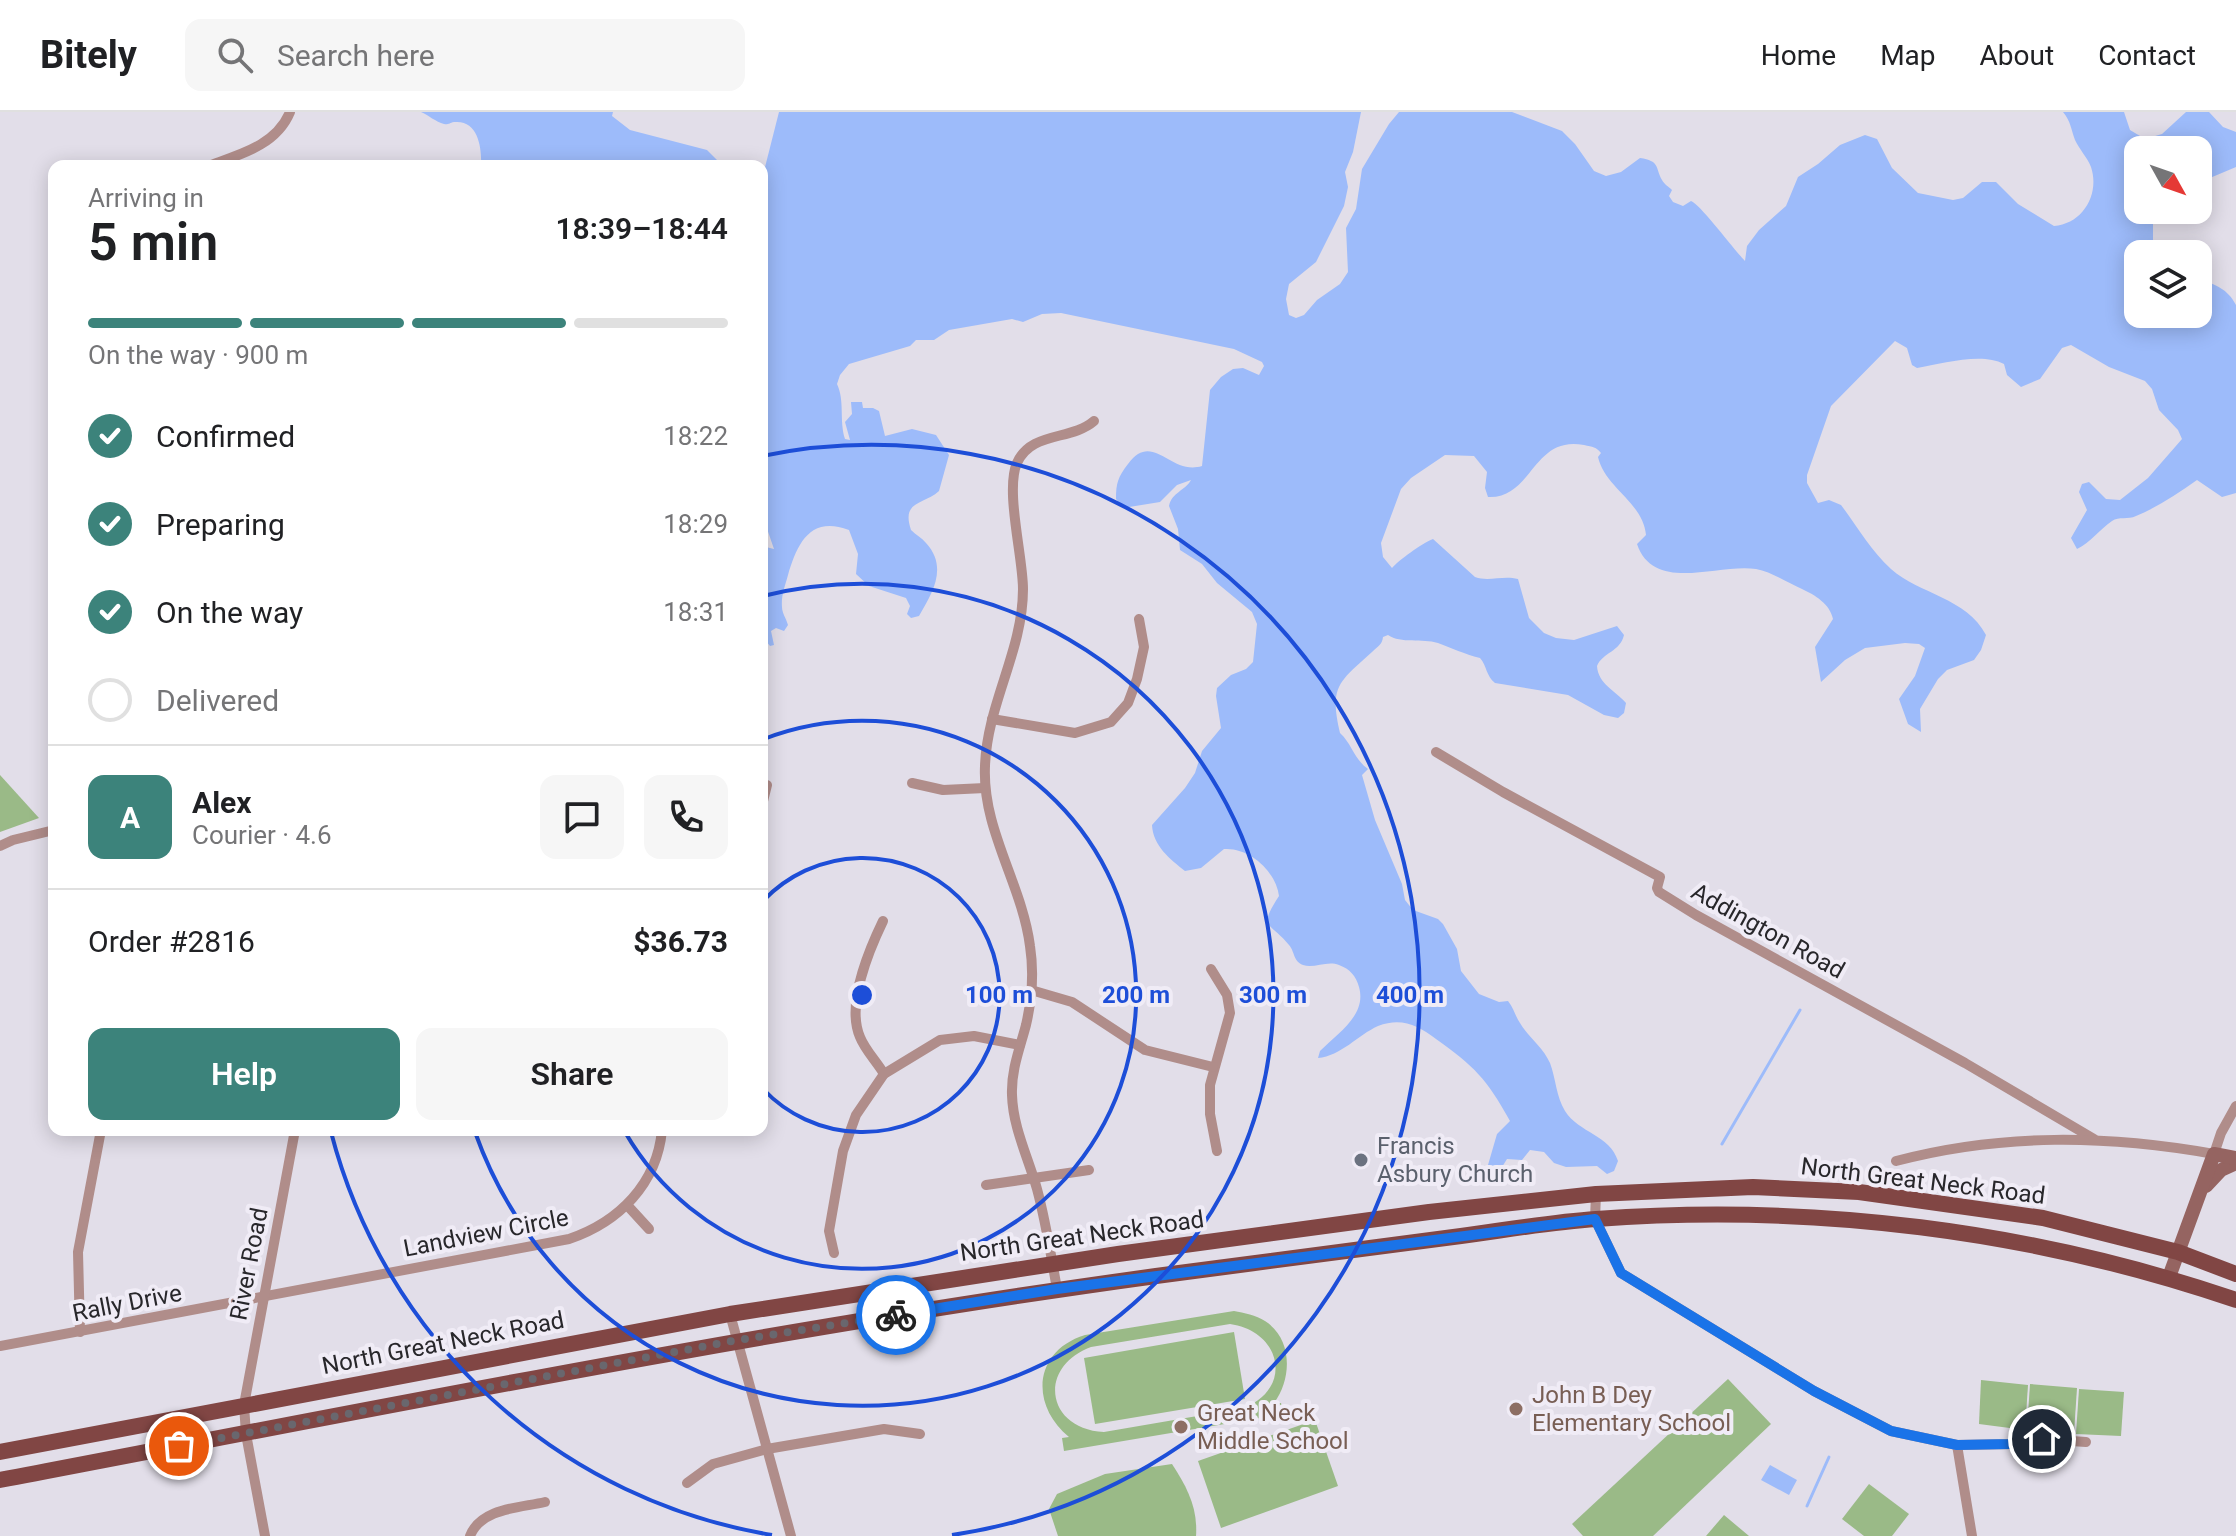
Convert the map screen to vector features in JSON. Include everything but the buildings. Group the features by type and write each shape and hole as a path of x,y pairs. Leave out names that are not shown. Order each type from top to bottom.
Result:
{"main road":[{"name":"North Great Neck Road","path":"0,1452 730,1314 1053,1263 1429,1212 1596,1194 1753,1187 1859,1192 2043,1218 2178,1252 2236,1274"},
{"name":"North Great Neck Road","path":"0,1480 738,1340 1057,1289 1595,1219 1763,1214 1868,1220 1995,1237 2169,1277 2236,1300"}],"street":[{"path":"225,160 258,148 287,119 290,112"},
{"path":"1057,1289 1044,1213 1014,1112 1013,1079 1031,990 1027,929 997,841 985,788 987,744 992,719 1015,651 1022,614 1013,483 1017,464 1041,440 1074,433 1094,421"},
{"path":"992,719 1075,733 1111,722 1128,703 1137,679 1144,647 1139,619"},
{"name":"Addington Road","path":"1436,752 1660,877 1659,892 1696,915 1953,1056 2094,1139"},
{"path":"912,783 943,790 985,788"},
{"path":"0,846 48,831"},
{"path":"883,921 867,953 856,1011 859,1036 884,1074"},
{"path":"1211,969 1227,995 1230,1013 1213,1067 1209,1104 1217,1151"},
{"path":"1031,990 1072,1002 1145,1050 1213,1067"},
{"path":"834,1253 829,1231 843,1151 856,1115 884,1074 940,1040 974,1036 1020,1045"},
{"path":"2169,1277 2221,1133 2236,1106"},
{"path":"80,1332 78,1252 100,1136"},
{"name":"River Road","path":"265,1536 246,1434 244,1405 294,1136"},
{"name":"Landview Circle","path":"262,1297 569,1239 599,1226 627,1205 652,1170 660,1136"},
{"path":"1896,1161 1996,1142 2094,1139 2214,1154 2236,1161"},
{"path":"2200,1192 2221,1170 2236,1161"},
{"path":"986,1185 1089,1170"},
{"path":"1596,1194 1595,1219 1621,1273 1814,1391 1891,1431 1957,1445 2012,1444 2042,1439 2086,1442"},
{"path":"627,1205 649,1229"},
{"name":"Rally Drive","path":"0,1346 262,1297"},
{"path":"730,1314 791,1536"},
{"path":"687,1483 713,1464 767,1449 884,1429 920,1434"},
{"path":"1957,1445 1972,1536"},
{"path":"470,1536 485,1516 545,1502"}],"green space":[{"path":"0,775 39,818 0,832"},
{"path":"1234,1311 1258,1317 1274,1329 1285,1349 1284,1383 1274,1403 1281,1403 1284,1414 1064,1451 1062,1438 1069,1437 1048,1410 1043,1395 1043,1380 1055,1353 1085,1335","holes":["1230,1324 1261,1337 1270,1348 1275,1361 1275,1374 1270,1387 1260,1399 1244,1408 1104,1432 1085,1428 1070,1420 1060,1409 1056,1382 1062,1368 1074,1356 1091,1347"]},
{"path":"1234,1332 1245,1399 1095,1424 1084,1358"},
{"path":"1728,1379 1771,1424 1653,1536 1583,1536 1572,1524"},
{"path":"1981,1380 2028,1385 2025,1430 1979,1424"},
{"path":"2030,1384 2077,1388 2074,1433 2027,1429"},
{"path":"2079,1389 2124,1392 2121,1436 2076,1434"},
{"path":"1315,1420 1338,1486 1221,1528 1198,1461"},
{"path":"1172,1464 1190,1498 1196,1536 1058,1536 1049,1509 1057,1494 1105,1474"},
{"path":"1869,1484 1909,1514 1892,1536 1864,1536 1842,1519"},
{"path":"1724,1515 1749,1536 1706,1536"}],"water":[{"path":"421,112 613,112 612,116 630,130 707,150 717,160 481,160 478,138 470,126 438,122"},
{"path":"779,112 1361,112 1353,152 1345,172 1348,187 1344,206 1316,262 1289,284 1286,299 1289,315 1296,318 1304,315 1317,300 1340,284 1348,272 1346,228 1356,209 1362,169 1399,112 1512,112 1562,131 1594,171 1606,176 1621,172 1640,158 1651,161 1672,190 1669,196 1673,202 1683,206 1691,201 1696,204 1745,261 1747,246 1759,230 1786,206 1798,177 1840,145 1865,135 1877,139 1892,168 1918,193 1953,200 1963,198 1982,182 1996,182 2018,204 2054,226 2064,224 2081,214 2087,206 2093,177 2063,112 2124,112 2130,130 2140,136 2124,136 2124,224 2153,224 2153,240 2124,240 2124,328 2212,328 2212,284 2229,295 2236,305 2236,493 2222,497 2197,480 2144,512 2112,521 2077,549 2071,538 2087,510 2079,492 2082,484 2089,482 2106,499 2120,500 2148,478 2182,439 2178,430 2159,410 2152,389 2145,381 2109,367 2071,345 2062,348 2040,379 2021,387 2007,375 2004,364 1995,361 1961,360 1917,368 1912,365 1907,348 1895,341 1831,406 1807,483 1818,503 1829,500 1841,505 1891,569 1915,585 1955,604 1978,623 1986,635 1974,660 1947,670 1938,679 1920,709 1921,732 1908,724 1899,699 1915,676 1925,648 1919,644 1905,643 1865,648 1845,660 1821,682 1815,647 1833,619 1825,604 1807,591 1756,569 1689,573 1657,568 1645,559 1637,544 1646,535 1638,513 1608,478 1598,457 1601,453 1596,448 1567,444 1553,449 1515,488 1503,495 1488,497 1485,488 1487,472 1474,456 1445,455 1411,478 1401,489 1381,543 1383,557 1392,568 1433,539 1475,577 1518,579 1529,618 1544,633 1574,640 1617,626 1624,635 1619,645 1597,666 1604,682 1626,703 1624,713 1618,718 1604,715 1568,695 1495,683 1480,658 1438,643 1388,635 1344,678 1337,695 1340,733 1368,769 1362,775 1405,900 1413,910 1438,919 1443,924 1457,949 1461,971 1479,994 1499,1002 1508,1001 1518,1020 1547,1057 1565,1111 1608,1145 1618,1161 1614,1171 1607,1174 1597,1166 1566,1167 1554,1163 1544,1152 1530,1150 1522,1160 1507,1159 1497,1175 1488,1165 1497,1134 1510,1121 1494,1094 1470,1066 1423,1030 1402,1022 1378,1026 1342,1049 1318,1058 1320,1051 1349,1023 1359,1006 1359,987 1354,976 1334,964 1307,966 1297,961 1289,945 1267,920 1279,896 1277,887 1267,870 1252,856 1224,849 1201,868 1185,871 1163,851 1153,833 1152,825 1185,788 1195,773 1202,751 1221,728 1217,688 1253,662 1257,624 1252,612 1217,583 1202,564 1180,550 1178,529 1169,506 1191,480 1177,485 1160,502 1123,508 1116,499 1117,484 1128,464 1146,451 1180,465 1202,466 1210,390 1233,369 1243,368 1259,375 1264,366 1262,362 1234,349 1061,313 1042,314 1023,322 1012,319 949,330 934,340 916,340 910,346 849,364 837,384 845,439 850,440 845,422 852,414 851,402 862,402 863,408 879,411 885,436 912,429 936,435 949,455 939,491 916,504 909,513 911,530 933,552 936,580 919,616 911,618 907,614 910,606 906,598 869,586 856,574 858,554 849,530 836,526 815,529 807,535 796,553 784,591 782,603 788,625 784,631 776,628 771,631 774,645 770,646 768,548 774,549 768,532 768,160"},
{"path":"2186,112 2209,112 2223,127 2236,132 2236,167 2212,177 2212,136 2155,136 2162,134"},
{"path":"1770,1465 1797,1480 1789,1495 1761,1480"}],"waterway":[{"path":"1722,1144 1800,1010"},
{"path":"1807,1506 1829,1457"}],"way so far":[{"path":"179,1446 738,1340 896,1315"}],"place":[{"name":"Francis Asbury Church","path":"1361,1160"},
{"name":"John B Dey Elementary School","path":"1516,1409"},
{"name":"Great Neck Middle School","path":"1181,1427"}],"route":[{"path":"896,1315 1057,1289 1595,1219 1621,1273 1814,1391 1891,1431 1957,1445 2012,1444 2042,1439"}]}
